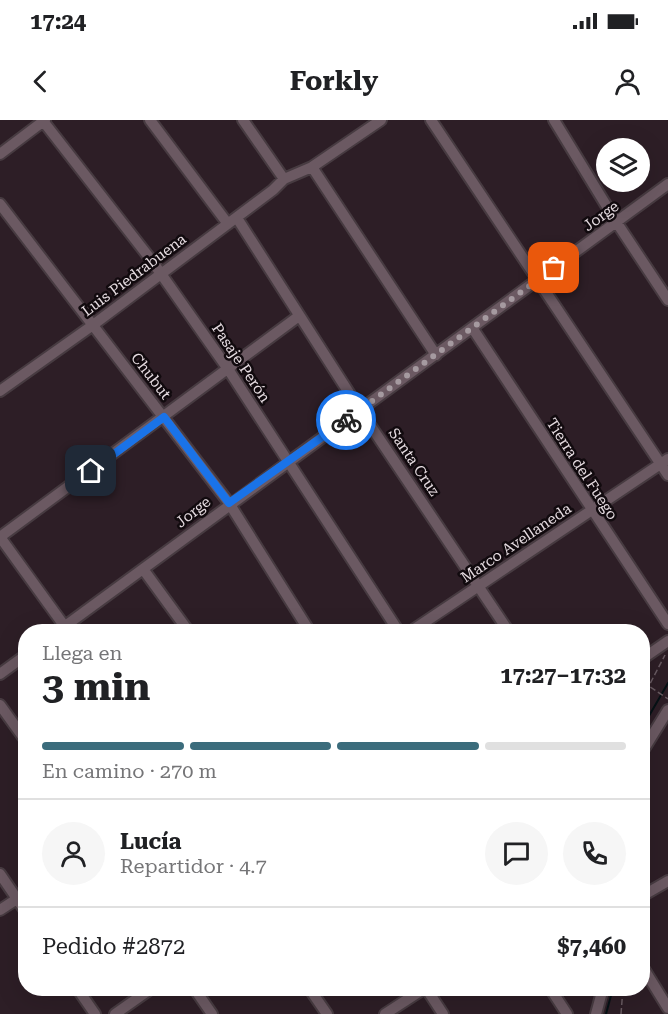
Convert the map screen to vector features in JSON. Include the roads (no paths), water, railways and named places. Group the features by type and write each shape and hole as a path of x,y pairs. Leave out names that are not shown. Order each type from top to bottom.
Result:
{"street":[{"path":"24,120 31,130"},
{"name":"Santa Cruz","path":"150,120 232,221 299,316 504,624"},
{"path":"243,120 284,179"},
{"name":"Luis Piedrabuena","path":"0,391 93,325 284,179 312,167 381,120"},
{"path":"431,120 664,461 668,475"},
{"path":"554,120 617,223 668,300"},
{"path":"0,154 44,121"},
{"name":"Pasaje Perón","path":"44,121 161,273 228,369 394,624"},
{"path":"312,167 436,355"},
{"name":"Jorge","path":"71,624 229,503 473,329 668,184"},
{"name":"Chubut","path":"0,204 229,503 305,624"},
{"path":"59,624 0,537 299,316"},
{"name":"Tierra del Fuego","path":"473,329 591,511 668,624"},
{"name":"Marco Avellaneda","path":"422,624 664,461"},
{"path":"143,569 183,624"},
{"path":"650,653 668,641"},
{"path":"0,674 18,661"},
{"path":"0,705 18,730"},
{"path":"650,744 663,730 668,710"},
{"path":"0,874 18,893"},
{"path":"650,891 668,881"},
{"path":"0,910 18,898"},
{"path":"650,979 668,1008"},
{"path":"82,996 94,1014"},
{"path":"115,1014 141,996"},
{"path":"200,996 212,1014"},
{"path":"315,996 327,1014"},
{"path":"385,1014 418,996"},
{"path":"432,996 443,1014"},
{"path":"555,996 567,1014"},
{"path":"596,1014 601,996"}],"waterway":[{"path":"650,714 668,683"},
{"path":"606,1014 611,996"}]}
